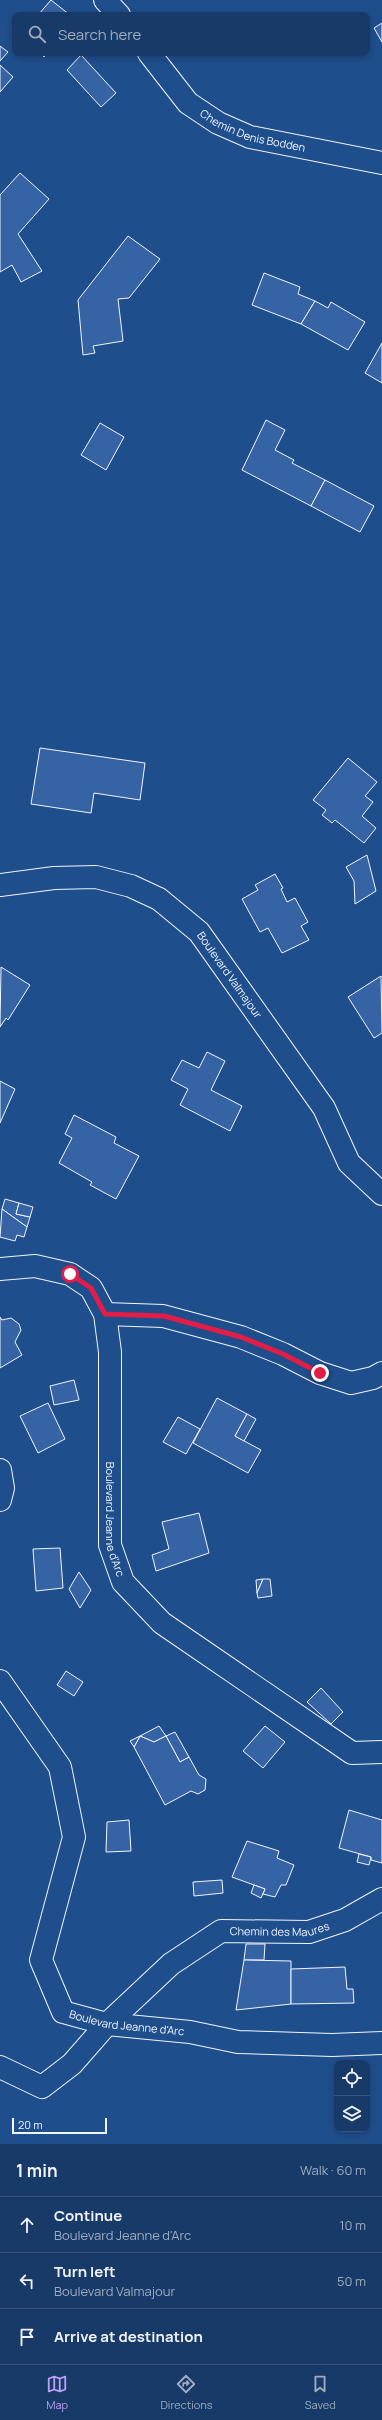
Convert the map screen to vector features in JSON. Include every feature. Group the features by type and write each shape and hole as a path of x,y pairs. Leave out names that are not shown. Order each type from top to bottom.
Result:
{"street":[{"path":"104,0 115,12"},
{"name":"Chemin Denis Bodden","path":"151,56 188,102 218,123 250,137 382,163"},
{"name":"Boulevard Valmajour","path":"0,885 54,878 96,877 131,886 159,899 200,932 324,1108 349,1163 382,1194"},
{"name":"Boulevard Jeanne d'Arc","path":"0,1269 35,1266 70,1274 91,1288 105,1314 110,1352 110,1545 123,1582 162,1623 352,1753 382,1752"},
{"path":"105,1314 164,1316 241,1337 283,1354 320,1373 351,1383 373,1378 382,1373"},
{"path":"0,1470 3,1488 0,1500"},
{"name":"Boulevard Jeanne d'Arc","path":"0,1681 60,1767 74,1837 41,1960 62,2012 107,2024 190,2032 238,2042 332,2045 382,2043"},
{"name":"Chemin des Maures","path":"0,2067 42,2087 72,2064 107,2024 171,1964 221,1931 309,1932 345,1920 382,1899"}],"building":[{"path":"51,0 66,12 41,12"},
{"path":"382,23 382,42 374,28"},
{"path":"0,46 8,52 0,61"},
{"path":"80,56 82,56 116,93 101,107 67,70"},
{"path":"0,65 13,77 0,92"},
{"path":"20,173 49,199 18,234 42,271 21,282 12,265 0,272 0,195"},
{"path":"128,236 160,259 129,298 118,299 123,341 93,346 95,353 83,355 78,300"},
{"path":"264,273 300,287 298,294 315,301 301,324 252,305"},
{"path":"315,301 328,308 331,302 365,322 348,350 301,324"},
{"path":"382,343 382,383 365,373"},
{"path":"266,420 285,430 275,450 294,460 292,463 325,480 311,506 242,470"},
{"path":"100,423 124,437 106,470 81,455"},
{"path":"325,480 374,506 360,532 311,506"},
{"path":"40,748 145,763 140,800 94,793 91,813 31,804"},
{"path":"348,758 377,782 365,796 373,802 362,816 376,828 364,843 335,820 332,823 322,815 326,810 313,800"},
{"path":"367,855 376,891 355,904 354,881 346,867"},
{"path":"275,874 283,888 281,889 287,902 295,898 308,922 301,926 309,940 282,953 268,928 260,932 242,899 258,890 255,885"},
{"path":"1,967 30,985 8,1020 6,1018 0,1027"},
{"path":"381,976 382,1033 374,1038 348,997"},
{"path":"207,1052 225,1061 211,1090 242,1106 230,1131 180,1105 188,1089 171,1080 182,1060 199,1068"},
{"path":"0,1081 15,1089 0,1123"},
{"path":"74,1115 116,1137 114,1143 139,1156 116,1199 90,1185 92,1182 59,1163 72,1138 65,1134"},
{"path":"5,1199 19,1203 16,1214 30,1217 27,1227 2,1209"},
{"path":"19,1203 33,1207 30,1217 16,1214"},
{"path":"2,1209 27,1227 24,1237 17,1235 15,1241 0,1237"},
{"path":"0,1317 2,1320 11,1318 19,1324 21,1330 15,1342 22,1355 0,1368"},
{"path":"74,1380 79,1400 54,1405 50,1386"},
{"path":"217,1398 247,1414 235,1436 261,1450 248,1473 193,1443"},
{"path":"48,1403 65,1439 38,1453 20,1416"},
{"path":"247,1414 256,1419 244,1441 235,1436"},
{"path":"178,1417 200,1429 186,1454 163,1442"},
{"path":"199,1513 209,1553 156,1571 152,1555 169,1549 162,1522"},
{"path":"60,1548 63,1588 36,1591 33,1549"},
{"path":"79,1572 91,1590 80,1608 69,1589"},
{"path":"263,1579 257,1593 256,1580"},
{"path":"263,1579 270,1579 272,1596 258,1598 257,1593"},
{"path":"66,1671 83,1682 74,1696 57,1685"},
{"path":"321,1688 343,1712 331,1724 307,1702"},
{"path":"159,1726 166,1736 154,1742 140,1736"},
{"path":"265,1726 285,1742 263,1768 243,1751"},
{"path":"175,1732 189,1757 180,1762 166,1736"},
{"path":"140,1736 154,1742 166,1736 180,1762 189,1757 199,1775 206,1779 205,1790 198,1794 191,1791 165,1805 134,1747"},
{"path":"140,1736 134,1747 130,1741"},
{"path":"349,1810 382,1820 382,1863 371,1860 371,1857 339,1848"},
{"path":"129,1820 131,1851 106,1852 107,1822"},
{"path":"247,1841 279,1851 277,1858 294,1865 286,1885 281,1885 275,1897 263,1894 265,1889 232,1877"},
{"path":"359,1854 371,1857 369,1865 357,1862"},
{"path":"222,1880 223,1893 194,1896 193,1882"},
{"path":"254,1885 265,1889 261,1898 251,1893"},
{"path":"246,1944 265,1944 264,1960 244,1960"},
{"path":"244,1960 291,1961 291,2004 236,2010"},
{"path":"345,1967 347,1989 353,1989 354,2003 291,2004 291,1969"}],"route":[{"path":"70,1274 91,1288 105,1314 164,1316 241,1337 283,1354 320,1373"}]}
